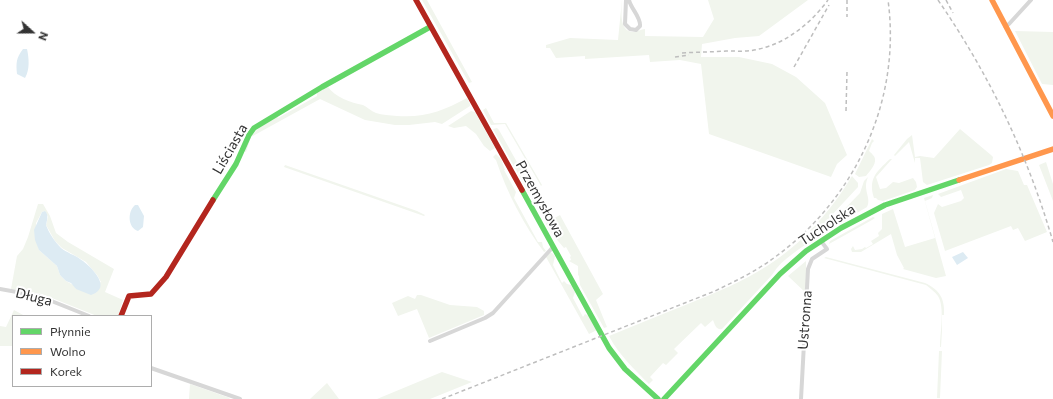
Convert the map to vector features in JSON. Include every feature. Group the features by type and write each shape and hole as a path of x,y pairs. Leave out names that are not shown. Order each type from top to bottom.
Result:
{"street":[{"name":"Przemysłowa","path":"416,0 602,335 616,358 629,373 658,399"},
{"path":"628,0 640,22 640,26 636,30 630,29 625,24 628,0"},
{"path":"992,0 1053,116"},
{"path":"1005,26 1009,24 1031,0"},
{"name":"Liściasta","path":"121,315 128,296 151,294 166,277 236,164 250,132 254,128 322,87 430,27"},
{"name":"Tucholska","path":"664,399 776,279 800,257 821,241 854,220 885,206 1053,149"},
{"name":"Ustronna","path":"801,399 808,269 812,259 827,249 821,241"},
{"path":"430,341 485,318 493,313 553,247"},
{"name":"Długa","path":"0,289 39,296 86,315"},
{"path":"152,368 240,399"}],"shaded area":[{"path":"422,0 427,0 472,82 469,83"},
{"path":"622,0 622,19 625,28 628,31 635,32 645,29 645,36 703,37 714,19 708,0 808,0 759,36 735,38 702,44 701,57 739,57 772,64 796,77 825,103 847,155 837,164 831,177 709,134 701,64 680,60 650,62 649,55 585,59 585,56 556,58 550,48 546,48 546,45 570,38 618,40"},
{"path":"1015,31 1053,32 1053,85 1042,84"},
{"path":"23,49 27,49 29,60 28,71 25,78 17,74 18,58"},
{"path":"328,87 335,94 344,99 363,105 378,114 383,115 425,115 450,107 467,98 470,104 470,106 442,124 435,122 395,125 365,120 320,99 251,137 257,130 277,116 278,118 317,96 317,93"},
{"path":"486,108 494,123 506,123 542,185 541,186 505,124 491,125 483,110"},
{"path":"471,111 475,112 495,148 490,151 484,146 476,134 466,126 454,128 448,126"},
{"path":"497,128 532,189 531,192 529,193 493,129"},
{"path":"960,129 993,157 992,163 927,185 923,182 920,158 915,158 915,163 909,142 895,156 894,155 912,135 915,157 920,156 934,158"},
{"path":"251,138 246,152 244,151"},
{"path":"872,139 874,141 869,151 875,158 874,164 866,176 859,177 855,174"},
{"path":"496,154 501,159 504,170 516,192 514,198 538,242 542,242 546,251 544,252 523,220 505,184 496,160 493,157"},
{"path":"890,159 892,159 876,177 880,189 886,188 893,182 899,183 913,178 917,187 915,190 883,201 878,200 874,198 872,191 874,176"},
{"path":"1046,162 1053,184 1053,201 1039,165"},
{"path":"285,165 425,215 424,216 284,167"},
{"path":"1006,169 1018,171 1024,185 1027,185 1047,232 1025,241 1018,228 1013,230 1011,226 945,251 934,213 938,204 942,207 961,201 964,198 961,190 941,197 938,194"},
{"path":"852,176 858,183 858,187 817,231 816,237 781,264 722,329 717,328 713,320 705,327 701,323 674,349 678,353 666,365 663,363 650,377 653,380 649,384 627,362 609,336 698,300 758,272 792,248 815,226 835,202"},
{"path":"868,177 866,182 868,200 867,207 823,233 822,232 860,193 864,181"},
{"path":"537,194 541,195 549,210 548,213 543,216 532,198"},
{"path":"933,195 932,198 925,201 946,276 936,278 903,269 904,268 897,255 891,234 861,252 852,252 851,249 853,246 855,250 866,248 873,244 871,241 879,236 878,233 882,229 882,214 893,209 905,247 935,238 924,198"},
{"path":"38,204 43,204 50,216 56,233 68,242 114,269 105,292 123,300 118,315 94,315 42,294 11,289 17,256 23,249","holes":["45,211 48,217 46,225 55,241 62,248 86,262 101,282 76,289 75,286 66,281 60,275 57,266 39,250 36,223 42,212"]},
{"path":"135,205 138,205 144,216 143,227 138,231 132,227 130,220 132,208"},
{"path":"45,211 47,216 46,225 50,234 57,243 63,250 83,261 100,280 100,288 97,292 91,295 76,289 71,283 66,281 60,275 57,266 39,250 35,240 34,230 42,212"},
{"path":"560,215 603,294 596,300 607,327 604,328 580,285 578,266 569,261 571,260 571,256 566,247 564,248 546,224"},
{"path":"873,217 875,218 829,244 830,241"},
{"path":"963,252 968,258 957,265 952,257"},
{"path":"550,253 555,256 553,265 562,283 564,281 571,285 575,292 573,298 583,317 585,314 589,316 597,330 589,334 546,257"},
{"path":"826,257 925,283 938,292 944,304 944,315 942,315 941,347 942,314 940,301 938,296 928,286 824,258"},
{"path":"806,261 806,293 788,276"},
{"path":"417,295 450,305 477,307 484,311 484,315 429,338 417,309 398,316 392,303 408,296 415,299"},
{"path":"14,310 23,315 12,315 12,346 0,346 0,326 6,327"},
{"path":"939,351 942,351 940,398 937,398"},
{"path":"442,372 472,382 430,399 377,399"},
{"path":"327,383 339,399 310,399"},
{"path":"190,384 230,398 189,399"}],"railway":[{"path":"682,53 747,51 769,46 789,37 807,24 828,0"},
{"path":"847,0 847,17"},
{"path":"442,399 715,291 742,278 762,266 798,238 825,211 847,181 865,148 879,113 887,76 890,38 888,0"},
{"path":"938,0 974,57 1005,116 1032,178 1053,242"},
{"path":"946,0 953,13"},
{"path":"794,67 829,5"},
{"path":"675,57 689,55"},
{"path":"846,111 847,72"}],"traffic: fast":[{"path":"213,200 236,164 249,135 254,128 322,87 430,27"},
{"path":"664,399 780,274 806,251 841,228 885,205 959,180"},
{"path":"522,190 609,348 625,369 658,399"}],"traffic: slow":[{"path":"992,0 1053,116"},
{"path":"959,180 1053,149"}],"traffic: jam":[{"path":"416,0 522,190"},
{"path":"121,315 129,296 151,294 166,277 213,200"}]}
